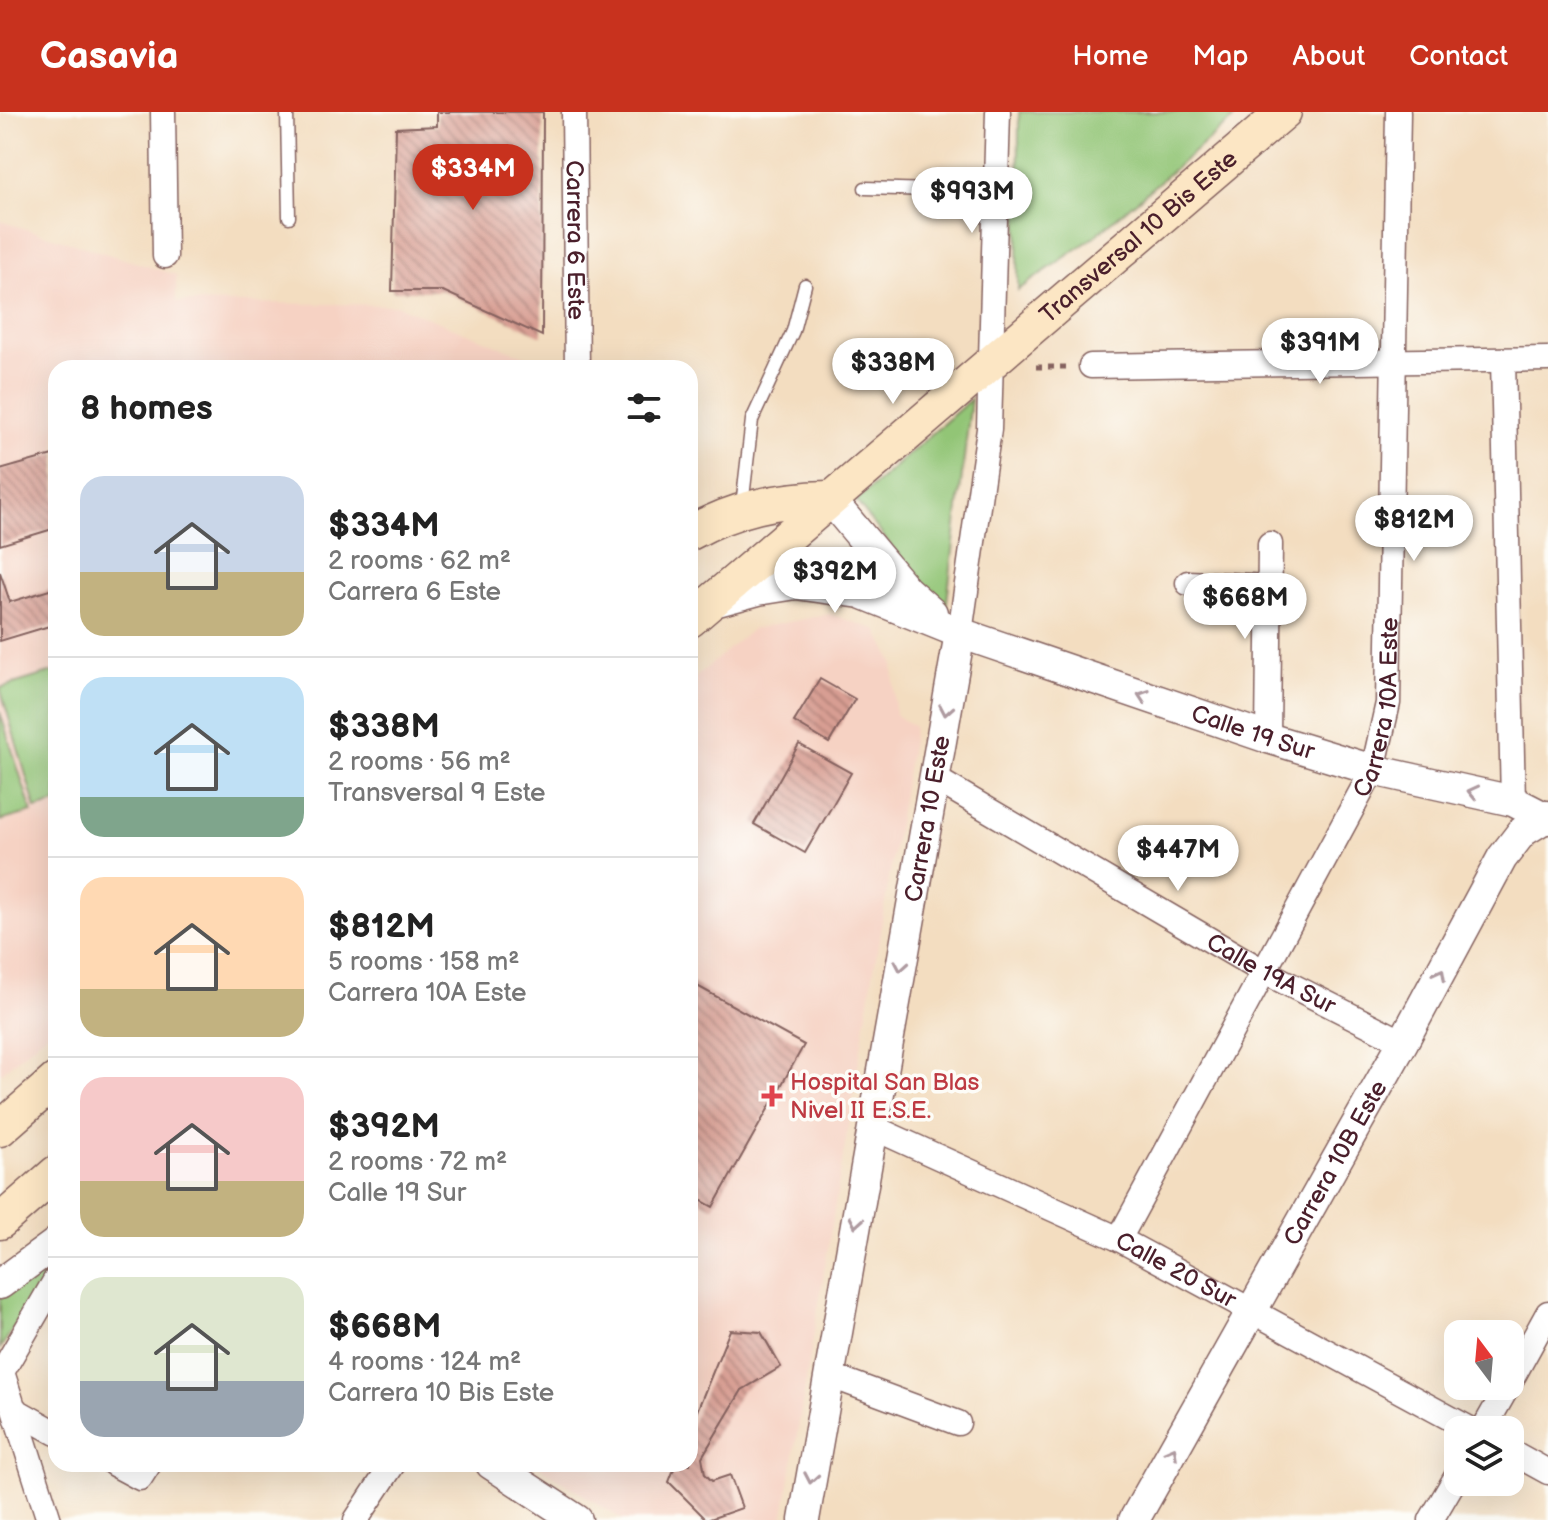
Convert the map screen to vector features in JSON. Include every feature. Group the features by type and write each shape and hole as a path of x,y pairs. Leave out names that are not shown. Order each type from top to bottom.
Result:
{"main road":[{"name":"Transversal 10 Bis Este","path":"699,612 1284,112"},
{"path":"698,529 742,510 790,499 829,498"},
{"path":"0,1129 48,1087"},
{"path":"0,1222 48,1180"}],"street":[{"path":"163,112 165,256"},
{"name":"Carrera 6 Este","path":"574,112 577,360"},
{"name":"Carrera 10 Este","path":"804,1520 981,508 993,359 998,112"},
{"name":"Carrera 10A Este","path":"1119,1239 1261,970 1373,770 1388,703 1398,112"},
{"path":"1091,366 1548,359"},
{"path":"1503,360 1513,801"},
{"name":"Calle 19 Sur","path":"829,498 906,590 960,633"},
{"path":"1268,738 1270,544"},
{"path":"1188,583 1269,587"},
{"name":"Calle 19 Sur","path":"699,612 758,590 796,584 831,586 882,600 960,633 1268,738 1373,770 1513,801 1547,817"},
{"name":"Calle 19A Sur","path":"934,778 1261,970 1403,1042"},
{"name":"Carrera 10B Este","path":"1134,1520 1403,1042 1502,858 1522,832 1547,817"},
{"name":"Calle 20 Sur","path":"872,1127 1119,1239 1447,1416"},
{"path":"0,1284 48,1249"},
{"path":"48,1293 1,1372 49,1520"},
{"path":"1524,1357 1548,1313"},
{"path":"829,1375 958,1423"},
{"path":"15,1410 48,1429"},
{"path":"1524,1459 1548,1472"},
{"path":"356,1520 388,1472"},
{"path":"503,1472 577,1520"},
{"path":"1431,1520 1445,1496"}],"lane":[{"path":"287,112 289,217"},
{"path":"865,188 997,192"},
{"path":"742,510 752,420 793,331 805,285"}],"path":[{"path":"1032,367 1091,366"}],"shaded area":[{"path":"0,221 176,275 176,302 396,305 534,360 48,360 48,1032 0,1074"},
{"name":"Hospital San Blas Nivel II E.S.E.","path":"830,614 877,630 893,662 895,714 914,727 783,1520 623,1520 548,1472 698,1472 698,675 752,629"}],"green space":[{"path":"1019,112 1241,112 1094,237 1018,290"},
{"path":"971,399 946,610 912,573 856,501"},
{"path":"48,673 48,805 36,809 0,688"},
{"path":"0,712 32,812 0,821"},
{"path":"48,1268 48,1275 0,1349 0,1297"}],"building":[{"path":"437,112 543,112 542,336 443,291 392,291 396,128 437,126"},
{"path":"48,456 48,530 0,545 0,470"},
{"path":"0,572 10,602 48,590 48,626 0,641"},
{"path":"820,679 855,699 829,743 794,722"},
{"path":"799,744 851,773 805,853 754,824"},
{"path":"698,986 804,1045 713,1207 698,1199"},
{"path":"730,1330 761,1332 781,1367 742,1390 702,1457 705,1474 712,1481 730,1475 742,1508 707,1520 669,1482 673,1472 698,1472 698,1408"}],"place":[{"name":"Hospital San Blas Nivel II E.S.E.","path":"772,1096"}]}
